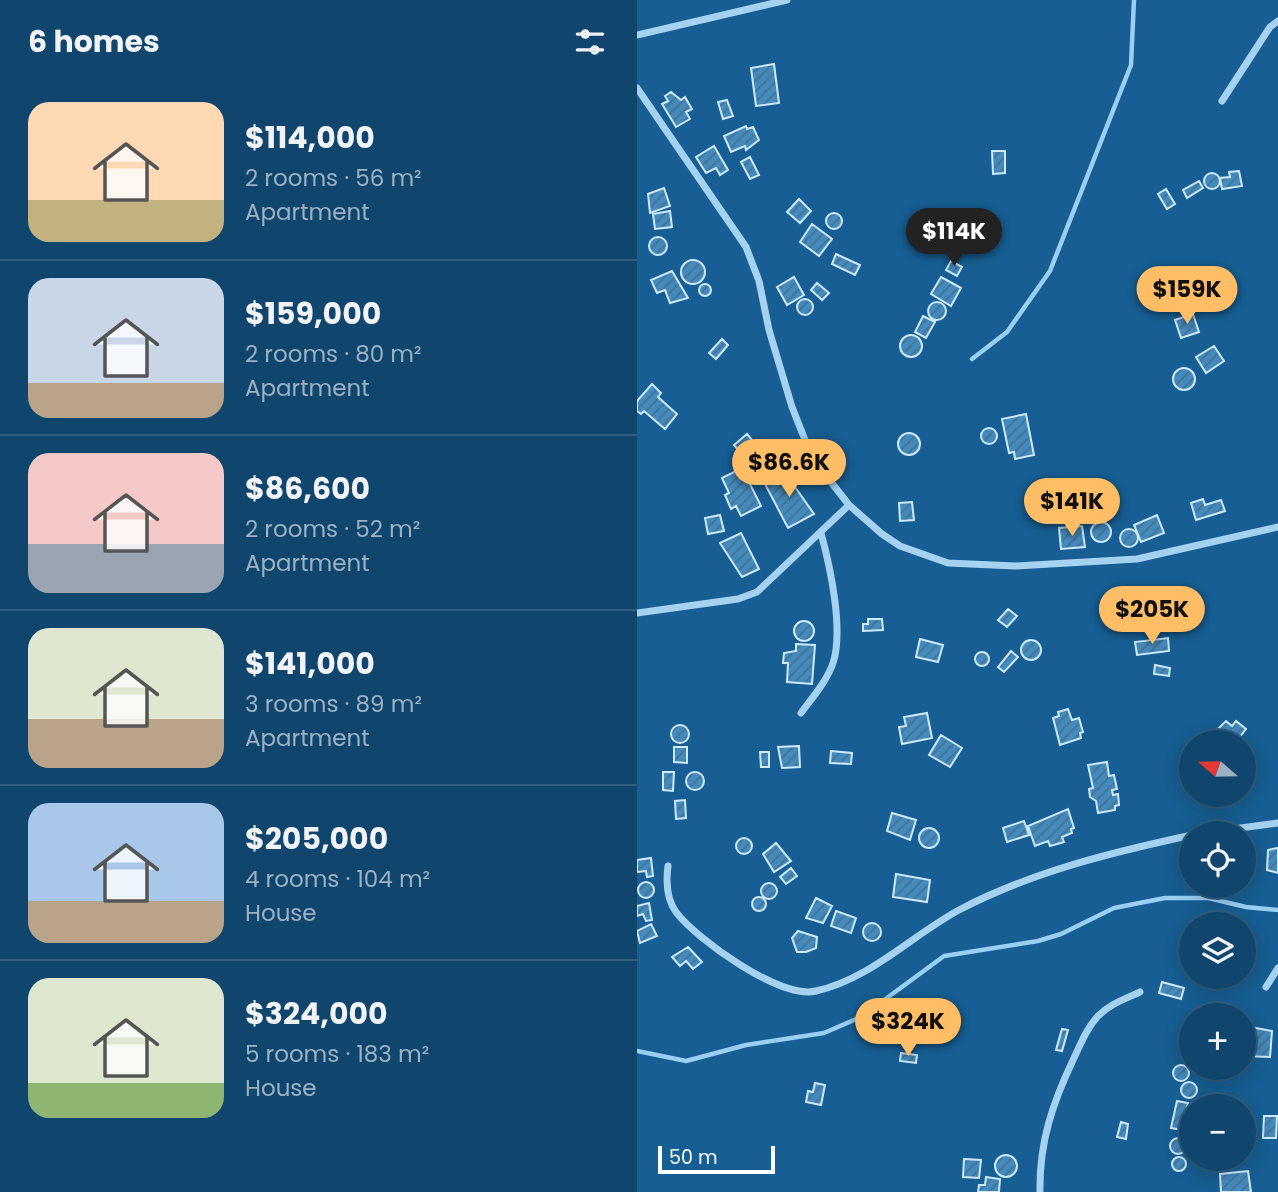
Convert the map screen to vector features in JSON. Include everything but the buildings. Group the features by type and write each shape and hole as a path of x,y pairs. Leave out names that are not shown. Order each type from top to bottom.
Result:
{"street":[{"path":"637,36 787,0"},
{"path":"1222,101 1270,27 1278,21"},
{"path":"637,88 745,247 758,281 769,330 800,429 824,473 849,505 900,546 948,563 982,566 1137,558 1278,527"},
{"path":"637,613 738,598 757,592 849,505"},
{"path":"801,713 823,683 835,654 831,580 821,533"},
{"path":"1256,826 1278,823"},
{"path":"668,866 669,898 676,912 696,932 737,963 784,987 806,993 839,984 958,911 996,894 1095,857 1179,838"},
{"path":"1266,987 1278,968"},
{"path":"1040,1192 1044,1136 1052,1104 1084,1037 1108,1009 1140,992"}],"waterway":[{"path":"972,359 1007,332 1050,271 1131,65 1134,0"},
{"path":"637,1051 686,1061 746,1045 824,1033 861,1017 944,956 1038,941 1061,934 1114,908 1165,898 1208,898 1246,907 1278,910"}]}
